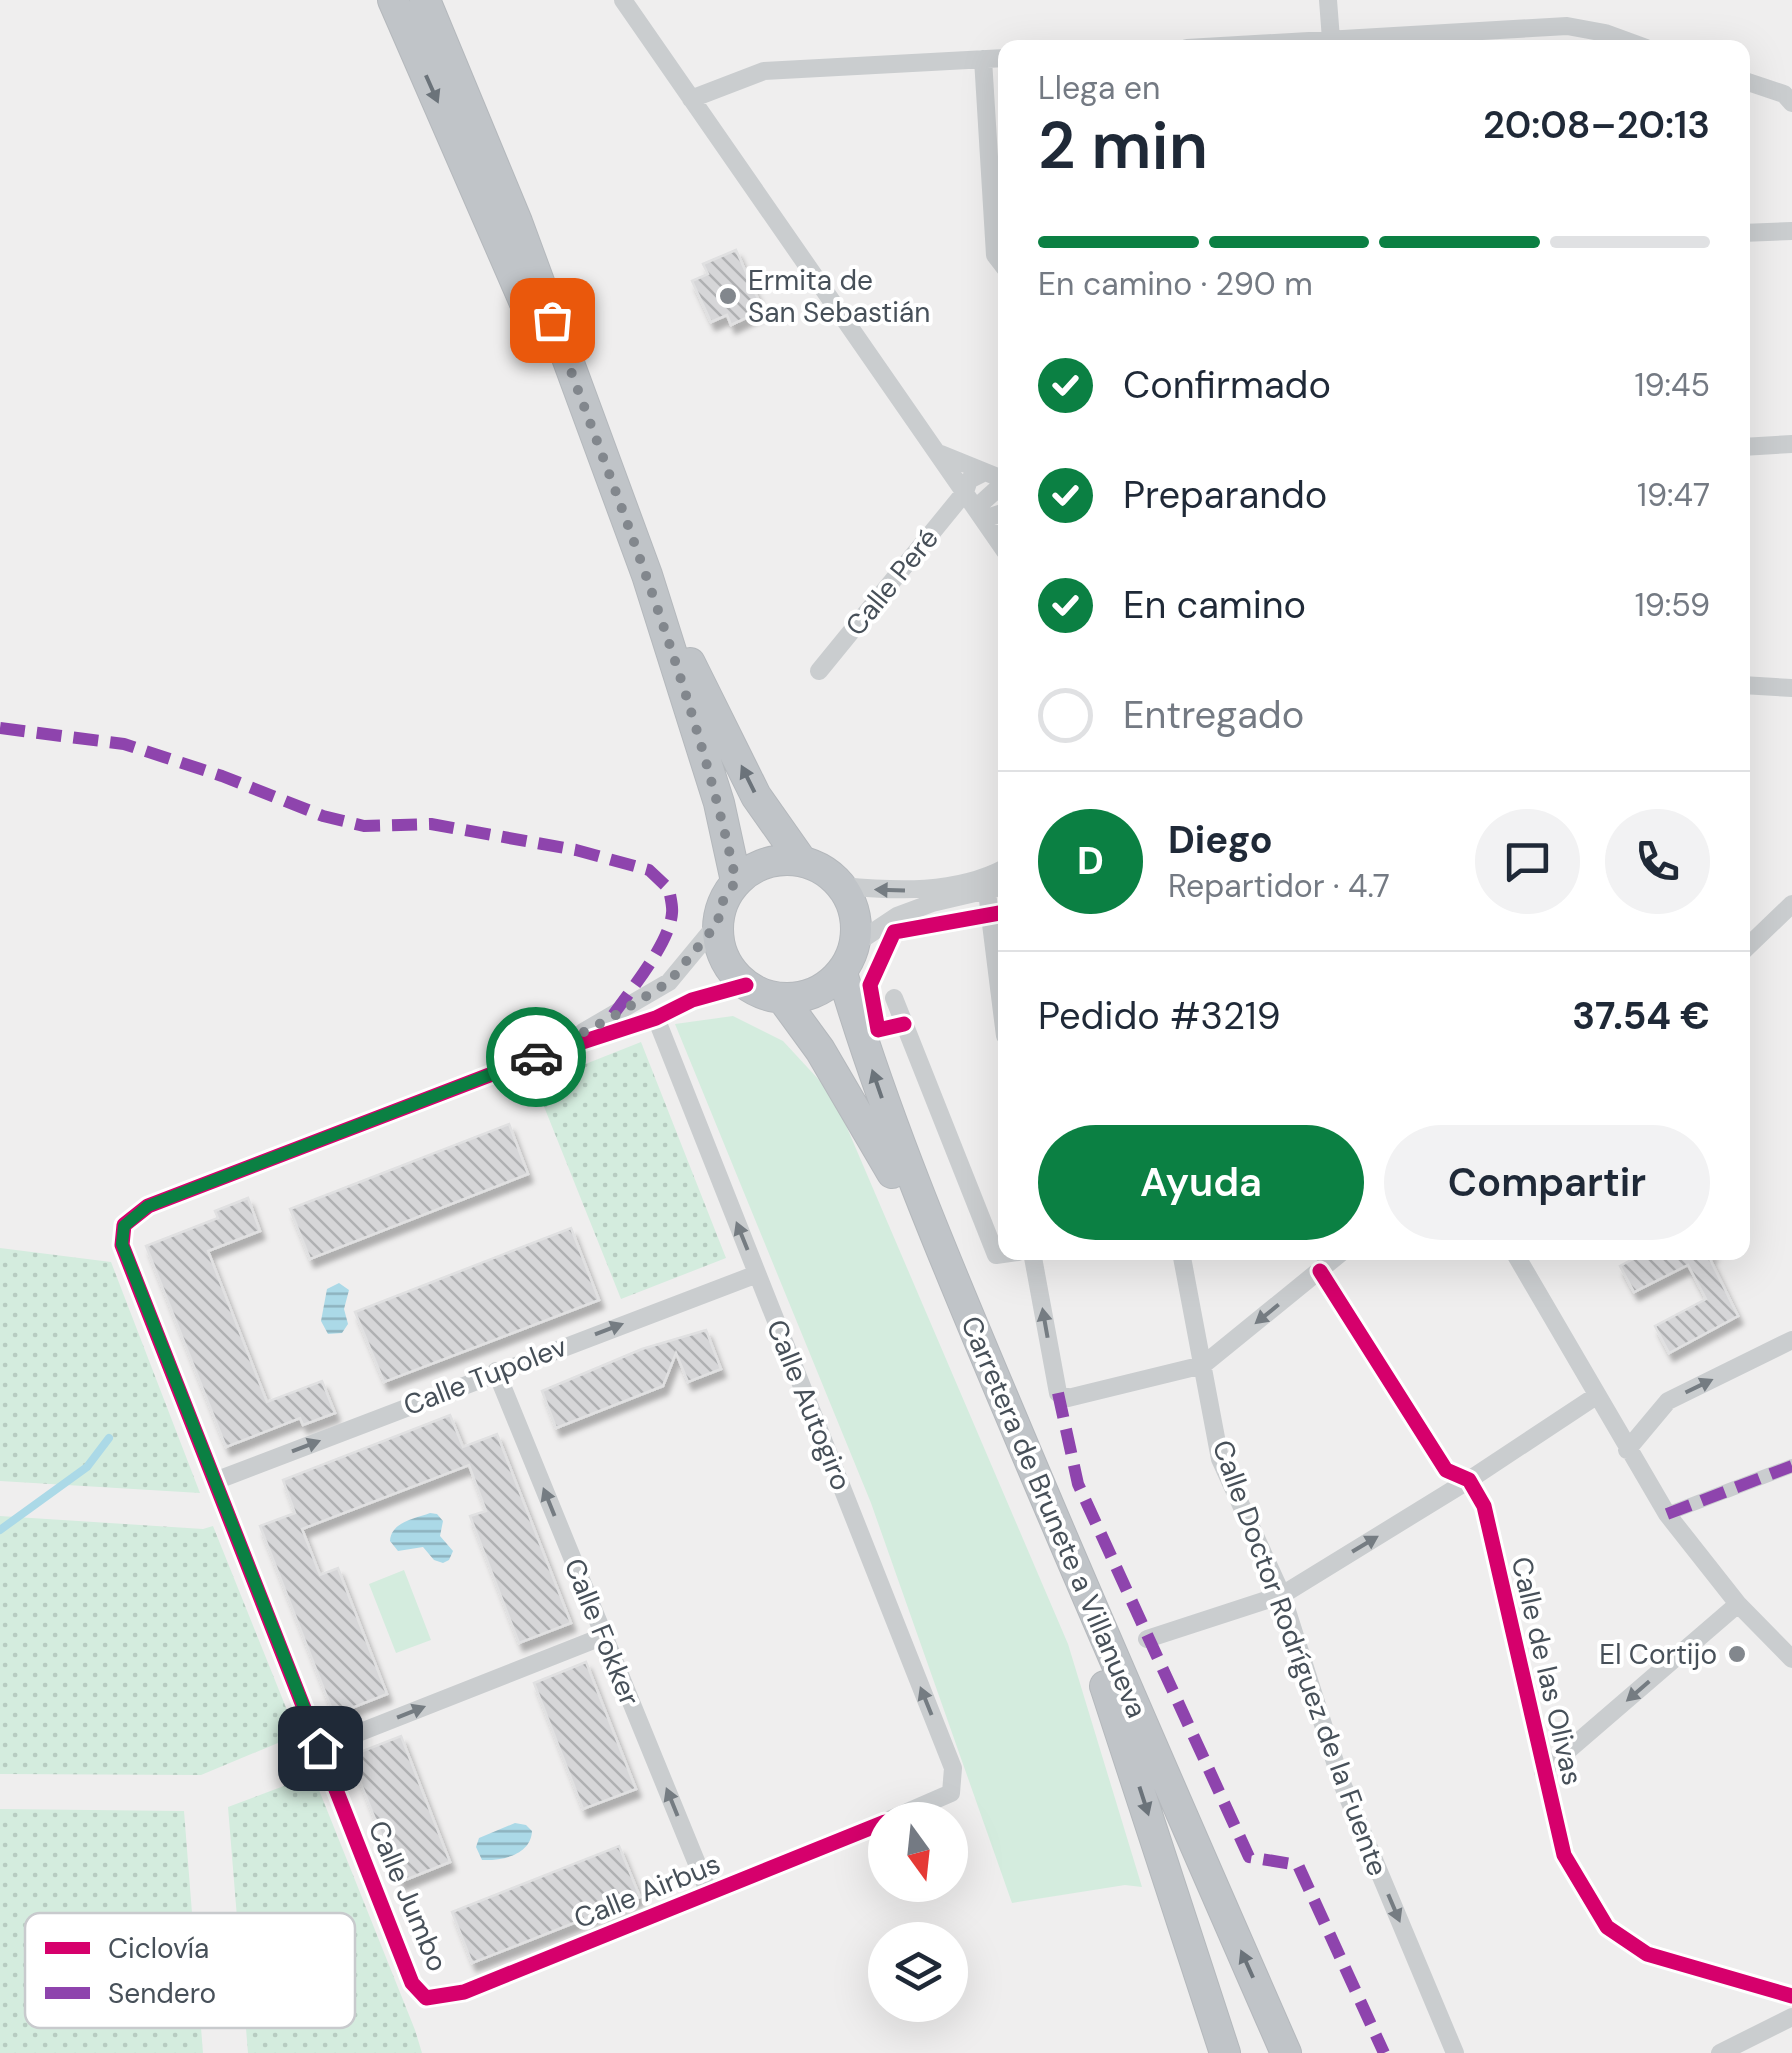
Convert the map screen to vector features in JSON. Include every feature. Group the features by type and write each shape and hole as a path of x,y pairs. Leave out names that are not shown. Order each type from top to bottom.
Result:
{"highway":[{"path":"393,0 535,326 600,451"},
{"path":"425,0 517,222 647,575 720,803 736,881"},
{"path":"647,575 756,796 801,860"},
{"path":"777,860 801,860 831,874 842,886 853,904 855,944 842,972 825,988 804,996 782,998 746,985 730,968 720,948 717,924 723,901 736,881 755,867 777,860"},
{"name":"Carretera de Brunete a Villanueva","path":"842,972 893,1129 938,1243 1112,1657 1286,2053"},
{"name":"Carretera de Brunete a Villanueva","path":"782,998 820,1050 885,1156 927,1246 1068,1584 1114,1708 1226,2053"}],"street":[{"path":"623,0 998,541"},
{"path":"1328,0 1330,40 1567,26 1624,40"},
{"path":"692,99 764,72 998,58"},
{"path":"983,59 998,259"},
{"path":"1750,83 1788,98"},
{"path":"1750,233 1792,230"},
{"path":"1750,446 1792,444"},
{"path":"937,452 998,480"},
{"name":"Calle Peré","path":"819,672 965,492 969,480 983,473"},
{"path":"980,514 998,489"},
{"path":"980,514 998,513"},
{"path":"1750,685 1792,688"},
{"path":"842,886 898,892 959,882 998,870"},
{"path":"855,944 896,916 996,889 998,922"},
{"path":"1750,944 1792,904"},
{"path":"538,1056 669,982 717,924"},
{"path":"538,1056 656,1018 692,1000 746,985"},
{"path":"894,998 998,1255"},
{"name":"Calle Autogiro","path":"656,1018 952,1768 951,1793"},
{"name":"Calle Jumbo","path":"426,1998 412,1982 122,1244 124,1226 148,1206 538,1056"},
{"path":"1033,1260 1058,1394 1068,1398 1203,1364 1333,1260"},
{"name":"Calle Doctor Rodríguez de la Fuente","path":"1183,1260 1220,1459 1282,1595 1341,1780 1454,2053"},
{"path":"1519,1260 1668,1514 1738,1604 1792,1659"},
{"name":"Calle de las Olivas","path":"1320,1271 1446,1470 1470,1480 1484,1506 1564,1855 1607,1927 1647,1954 1792,1996"},
{"name":"Calle Tupolev","path":"215,1481 757,1274"},
{"path":"1627,1450 1668,1401 1792,1340"},
{"name":"Calle Fokker","path":"496,1372 709,1892"},
{"path":"1147,1639 1282,1595 1470,1480 1596,1396"},
{"path":"1668,1514 1792,1466"},
{"path":"1544,1772 1738,1604"},
{"path":"320,1748 604,1636"},
{"name":"Calle Airbus","path":"930,1802 951,1793"},
{"name":"Calle Airbus","path":"426,1998 464,1992 868,1829"},
{"path":"1720,2053 1792,2017"}],"green space":[{"path":"733,1016 783,1041 833,1095 1068,1644 1142,1887 1125,1885 1012,1903 871,1503 675,1024"},
{"path":"641,1042 726,1258 621,1299 535,1084"},
{"path":"0,1248 111,1262 200,1493 0,1481"},
{"path":"0,1516 203,1529 213,1526 297,1735 201,1775 0,1774"},
{"path":"404,1570 431,1640 396,1653 369,1584"},
{"path":"313,1775 422,2053 248,2053 246,2028 355,2028 355,1913 237,1913 228,1807"},
{"path":"0,1809 184,1811 192,1913 25,1913 25,2028 201,2028 203,2053 0,2053"}],"water":[{"path":"339,1283 349,1290 344,1309 348,1324 342,1333 328,1334 321,1321 327,1289"},
{"path":"430,1513 443,1521 440,1536 453,1551 443,1563 434,1560 423,1547 398,1551 390,1541 399,1525"},
{"path":"515,1823 532,1831 522,1851 482,1860 476,1847 479,1838"}],"building":[{"name":"Ermita de San Sebastián","path":"736,250 763,310 731,325 727,315 711,322 692,281 708,274 703,264"},
{"path":"509,1124 528,1174 310,1259 290,1209"},
{"path":"248,1198 260,1231 208,1251 267,1402 322,1381 335,1413 303,1425 300,1418 226,1447 146,1246 218,1218 215,1211"},
{"path":"571,1228 599,1300 384,1382 355,1312"},
{"path":"1631,1260 1710,1260 1738,1316 1669,1353 1655,1326 1706,1299 1688,1265 1634,1292 1620,1266"},
{"path":"706,1330 721,1369 688,1382 676,1353 663,1386 556,1428 542,1391 642,1349"},
{"path":"450,1415 463,1447 497,1434 571,1623 519,1643 470,1516 486,1511 469,1465 302,1529 320,1575 338,1568 387,1694 334,1715 260,1526 295,1513 283,1480"},
{"path":"586,1662 636,1789 583,1809 534,1683"},
{"path":"401,1736 450,1862 400,1882 350,1756"},
{"path":"619,1846 640,1897 472,1963 452,1912"}],"waterway":[{"path":"0,1530 87,1467 109,1438"}],"marked path":[{"path":"0,728 124,744 222,776 323,816 364,826 431,824 576,850 649,870 669,889 670,925 648,967 611,1018"},
{"path":"1058,1393 1078,1484 1249,1857 1298,1865 1384,2053"},
{"path":"1667,1514 1792,1466"}],"cycle path":[{"path":"904,1024 878,1030 870,985 894,932 998,913"},
{"path":"746,985 692,1000 656,1018 539,1056 148,1206 124,1225 122,1245 412,1983 426,1998 464,1992 868,1829"},
{"path":"1320,1271 1446,1470 1469,1480 1484,1506 1564,1855 1607,1927 1647,1954 1792,1996"}],"way so far":[{"path":"536,1057 669,982 717,924 723,901 736,881 720,803 647,575 552,320"}],"place":[{"name":"Ermita de San Sebastián","path":"728,296"},
{"name":"El Cortijo","path":"1737,1654"}],"route":[{"path":"320,1748 122,1244 124,1226 148,1206 536,1057"}]}
